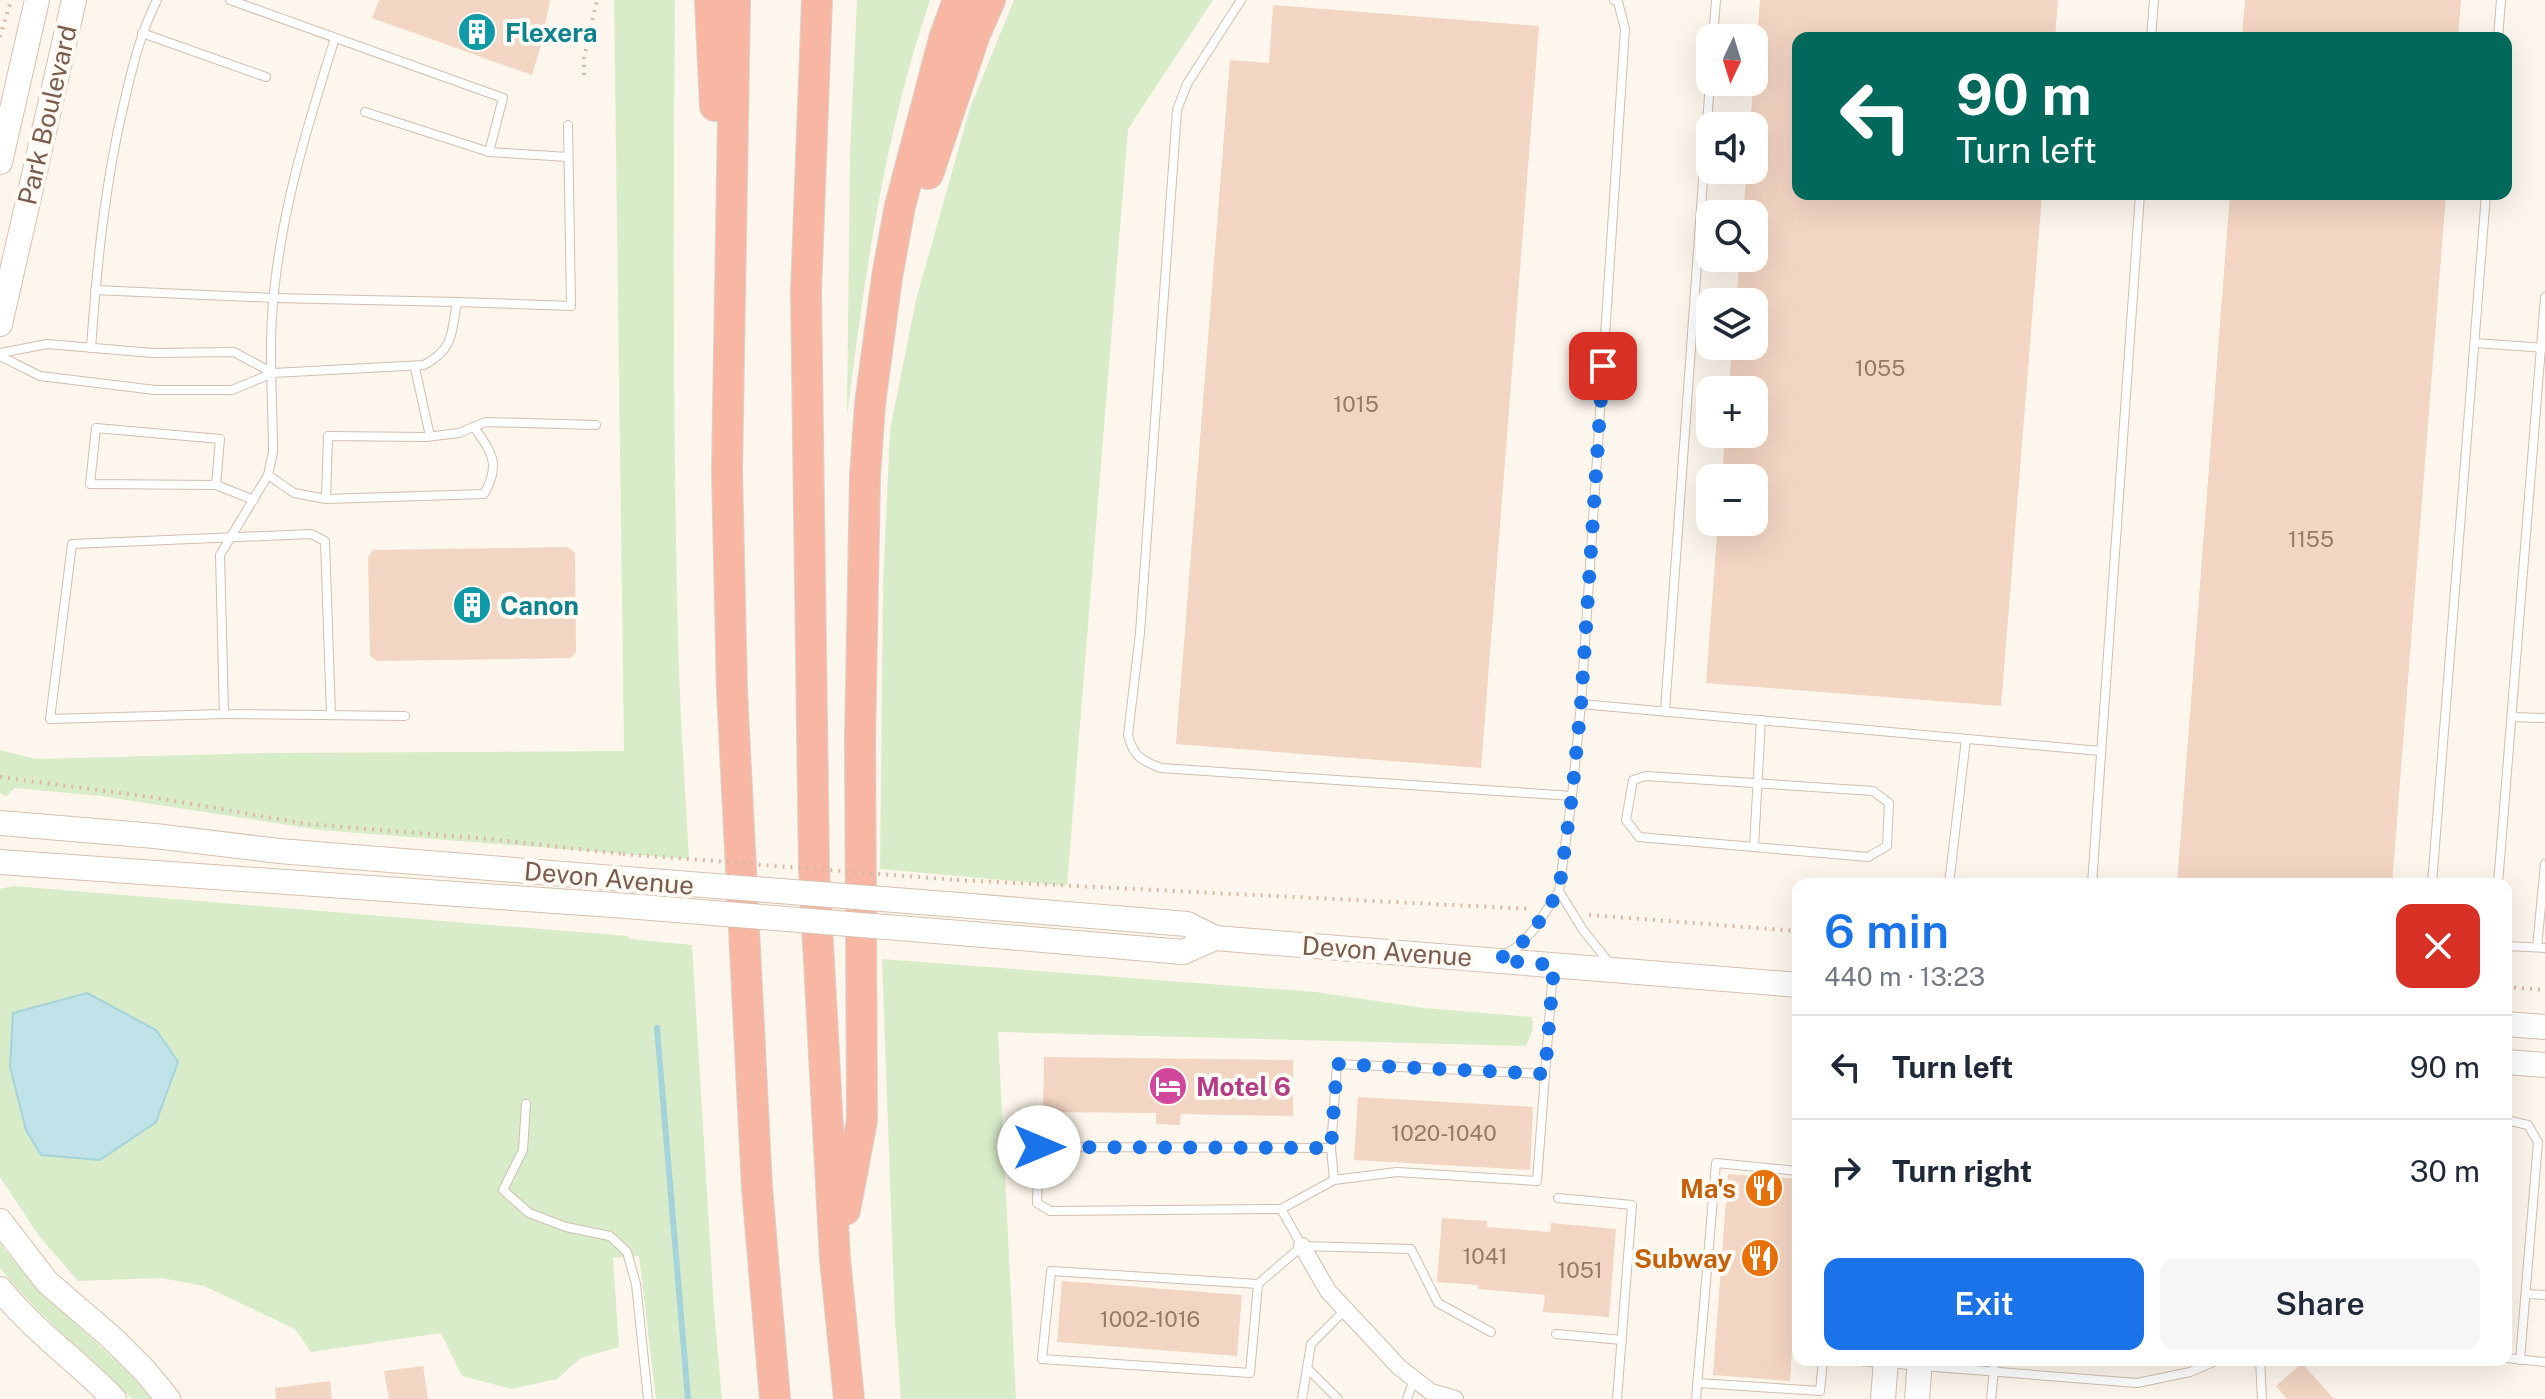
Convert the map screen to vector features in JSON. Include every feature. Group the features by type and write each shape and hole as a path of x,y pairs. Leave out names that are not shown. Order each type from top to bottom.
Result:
{"highway":[{"path":"710,0 729,370"},
{"path":"735,0 727,471 733,706 757,1188 775,1399"},
{"path":"817,0 806,292 814,869 835,1259 849,1399"},
{"path":"835,1259 862,1120 860,739 864,516 870,404 900,206 944,39 958,0"},
{"path":"870,404 934,152 990,0"}],"main road":[{"name":"Park Boulevard","path":"0,162 37,0"},
{"name":"Park Boulevard","path":"0,324 74,0"},
{"name":"Devon Avenue","path":"0,823 155,836 279,851 1187,924 1215,938 1792,984"},
{"name":"Devon Avenue","path":"0,862 627,906 1183,952 1215,938"},
{"path":"2512,1024 2545,1027"},
{"path":"2512,1062 2545,1065"},
{"path":"0,1221 47,1282 112,1338 168,1399"},
{"path":"0,1289 18,1311 114,1399"},
{"path":"1883,1399 1886,1366"},
{"path":"1917,1399 1920,1366"}],"street":[{"path":"1302,1246 1328,1291 1399,1367 1431,1392 1447,1398"}],"lane":[{"path":"91,348 111,154 142,33 157,0"},
{"path":"230,0 503,98 489,152"},
{"path":"1241,0 1187,84 1177,110 1142,618 1128,735 1131,749 1141,760 1161,768 1572,796"},
{"path":"1498,960 1520,945 1559,891 1572,796 1581,704 1625,29 1618,2 1614,0"},
{"path":"1714,24 1716,0"},
{"path":"2151,32 2154,0"},
{"path":"2498,32 2501,0"},
{"path":"142,33 266,77"},
{"path":"224,714 220,555 268,475 273,452 272,318 283,226 297,159 335,38"},
{"path":"1665,711 1709,96"},
{"path":"365,112 489,152 568,157"},
{"path":"95,290 571,306 568,125"},
{"path":"2092,878 2140,200"},
{"path":"2432,878 2486,200"},
{"path":"2499,878 2545,297"},
{"path":"0,354 40,376 155,390 232,390 273,373 415,368 434,360 449,344 457,302"},
{"path":"2475,343 2543,348"},
{"path":"0,354 47,344 153,353 234,352 273,373"},
{"path":"415,368 430,436"},
{"path":"326,499 328,436 430,436 459,433 485,422 596,425"},
{"path":"268,475 294,493 326,499 484,494 495,468 490,449 474,427"},
{"path":"216,485 220,439 96,428 90,484 216,485 254,500"},
{"path":"331,715 325,541 311,534 72,544 50,719 224,714 405,716"},
{"path":"1581,704 2100,751"},
{"path":"2512,717 2545,718"},
{"path":"1754,847 1761,720"},
{"path":"1950,878 1966,739"},
{"path":"1646,776 1873,791 1889,803 1887,846 1868,857 1754,847 1639,837 1626,820 1633,780 1646,776"},
{"path":"2512,946 2541,948 2545,864"},
{"path":"1559,891 1583,930 1614,969"},
{"path":"1331,1148 1039,1147 1037,1203 1050,1211 1281,1209 1334,1180 1397,1172 1537,1181 1554,965"},
{"path":"1334,1180 1331,1148 1337,1064 1545,1074"},
{"path":"526,1104 523,1150 503,1190 529,1213 566,1227 610,1236 627,1252 636,1284 648,1399"},
{"path":"2512,1121 2528,1125 2538,1142 2520,1360"},
{"path":"1696,1399 1716,1163 1792,1170"},
{"path":"1558,1198 1632,1205 1617,1399"},
{"path":"1281,1209 1302,1246"},
{"path":"1258,1284 1051,1271 1042,1359 1250,1373 1258,1284 1302,1246 1411,1249 1438,1303 1491,1332"},
{"path":"2526,1294 2545,1295"},
{"path":"1302,1399 1311,1344 1346,1310"},
{"path":"1556,1334 1622,1340"},
{"path":"2512,1359 2545,1362"},
{"path":"1698,1383 1820,1391 1822,1366"},
{"path":"1945,1366 2137,1383 2204,1366"},
{"path":"1991,1399 1994,1366"},
{"path":"2190,1366 2190,1372"},
{"path":"2260,1366 2262,1399"},
{"path":"1307,1368 1338,1399"},
{"path":"1407,1399 1414,1379"}],"path":[{"path":"0,37 11,0"},
{"path":"584,75 584,58 597,0"},
{"path":"0,777 151,797 308,824 623,854 957,880 1534,909"},
{"path":"1592,915 1792,931"},
{"path":"2512,987 2545,990"}],"green space":[{"path":"614,0 675,0 676,561 689,859 321,830 101,796 15,788 6,796 0,793 0,750 36,759 265,753 624,751"},
{"path":"857,0 930,0 888,154 869,258 847,416 850,154"},
{"path":"1014,0 1213,0 1128,129 1067,886 880,869 883,585 890,430 916,300 970,108"},
{"path":"13,886 628,936 629,939 692,945 722,1399 656,1399 639,1256 613,1258 619,1347 581,1358 557,1379 512,1389 462,1376 441,1333 311,1352 295,1329 204,1286 161,1278 78,1281 39,1236 0,1177 0,889"},
{"path":"882,959 1316,992 1424,1008 1532,1017 1533,1029 1526,1046 998,1032 1016,1399 901,1399 895,1320"},
{"path":"0,1243 35,1285 152,1399 132,1399 31,1303 0,1268"}],"water":[{"path":"87,993 156,1030 178,1062 156,1122 100,1160 41,1155 26,1130 10,1067 13,1013"}],"building":[{"name":"Flexera","path":"379,0 550,0 545,25 537,40 542,42 532,75 372,18"},
{"path":"1760,0 2058,0 2055,32 1792,32 1792,200 2042,200 2001,706 1706,683 1717,536 1768,536 1768,464 1723,464 1724,448 1768,448 1768,376 1730,376 1731,360 1768,360 1768,288 1737,288 1739,272 1768,272 1768,200 1744,200 1746,184 1768,184 1768,112 1751,112 1752,96 1768,96 1768,24 1758,24"},
{"path":"2245,0 2461,0 2458,32 2242,32"},
{"path":"1273,5 1539,26 1481,768 1176,744 1230,60 1269,63"},
{"path":"2230,200 2446,200 2392,878 2177,878"},
{"name":"Canon","path":"568,547 575,553 576,652 571,658 377,661 370,656 368,557 373,550"},
{"name":"Motel 6","path":"1044,1057 1293,1060 1293,1116 1181,1114 1180,1125 1156,1124 1156,1113 1043,1112"},
{"path":"1358,1097 1533,1107 1530,1170 1354,1160"},
{"path":"1728,1174 1792,1179 1790,1381 1713,1375"},
{"path":"1442,1218 1487,1221 1487,1227 1550,1232 1551,1223 1616,1229 1609,1317 1543,1312 1545,1295 1437,1282"},
{"path":"1062,1281 1242,1295 1237,1356 1057,1342"},
{"path":"423,1366 428,1399 389,1399 384,1371"},
{"path":"2299,1366 2305,1366 2334,1399 2287,1399 2276,1386"},
{"path":"330,1381 332,1399 276,1399 275,1388"}],"waterway":[{"path":"657,1028 688,1399"}],"place":[{"name":"Flexera","path":"477,32"},
{"name":"Canon","path":"472,605"},
{"name":"Motel 6","path":"1168,1086"},
{"name":"Ma's","path":"1764,1188"},
{"name":"Subway","path":"1760,1258"}],"route":[{"path":"1039,1147 1331,1148 1337,1064 1545,1074 1554,965 1498,960 1520,945 1559,891 1581,704 1603,366"}]}
